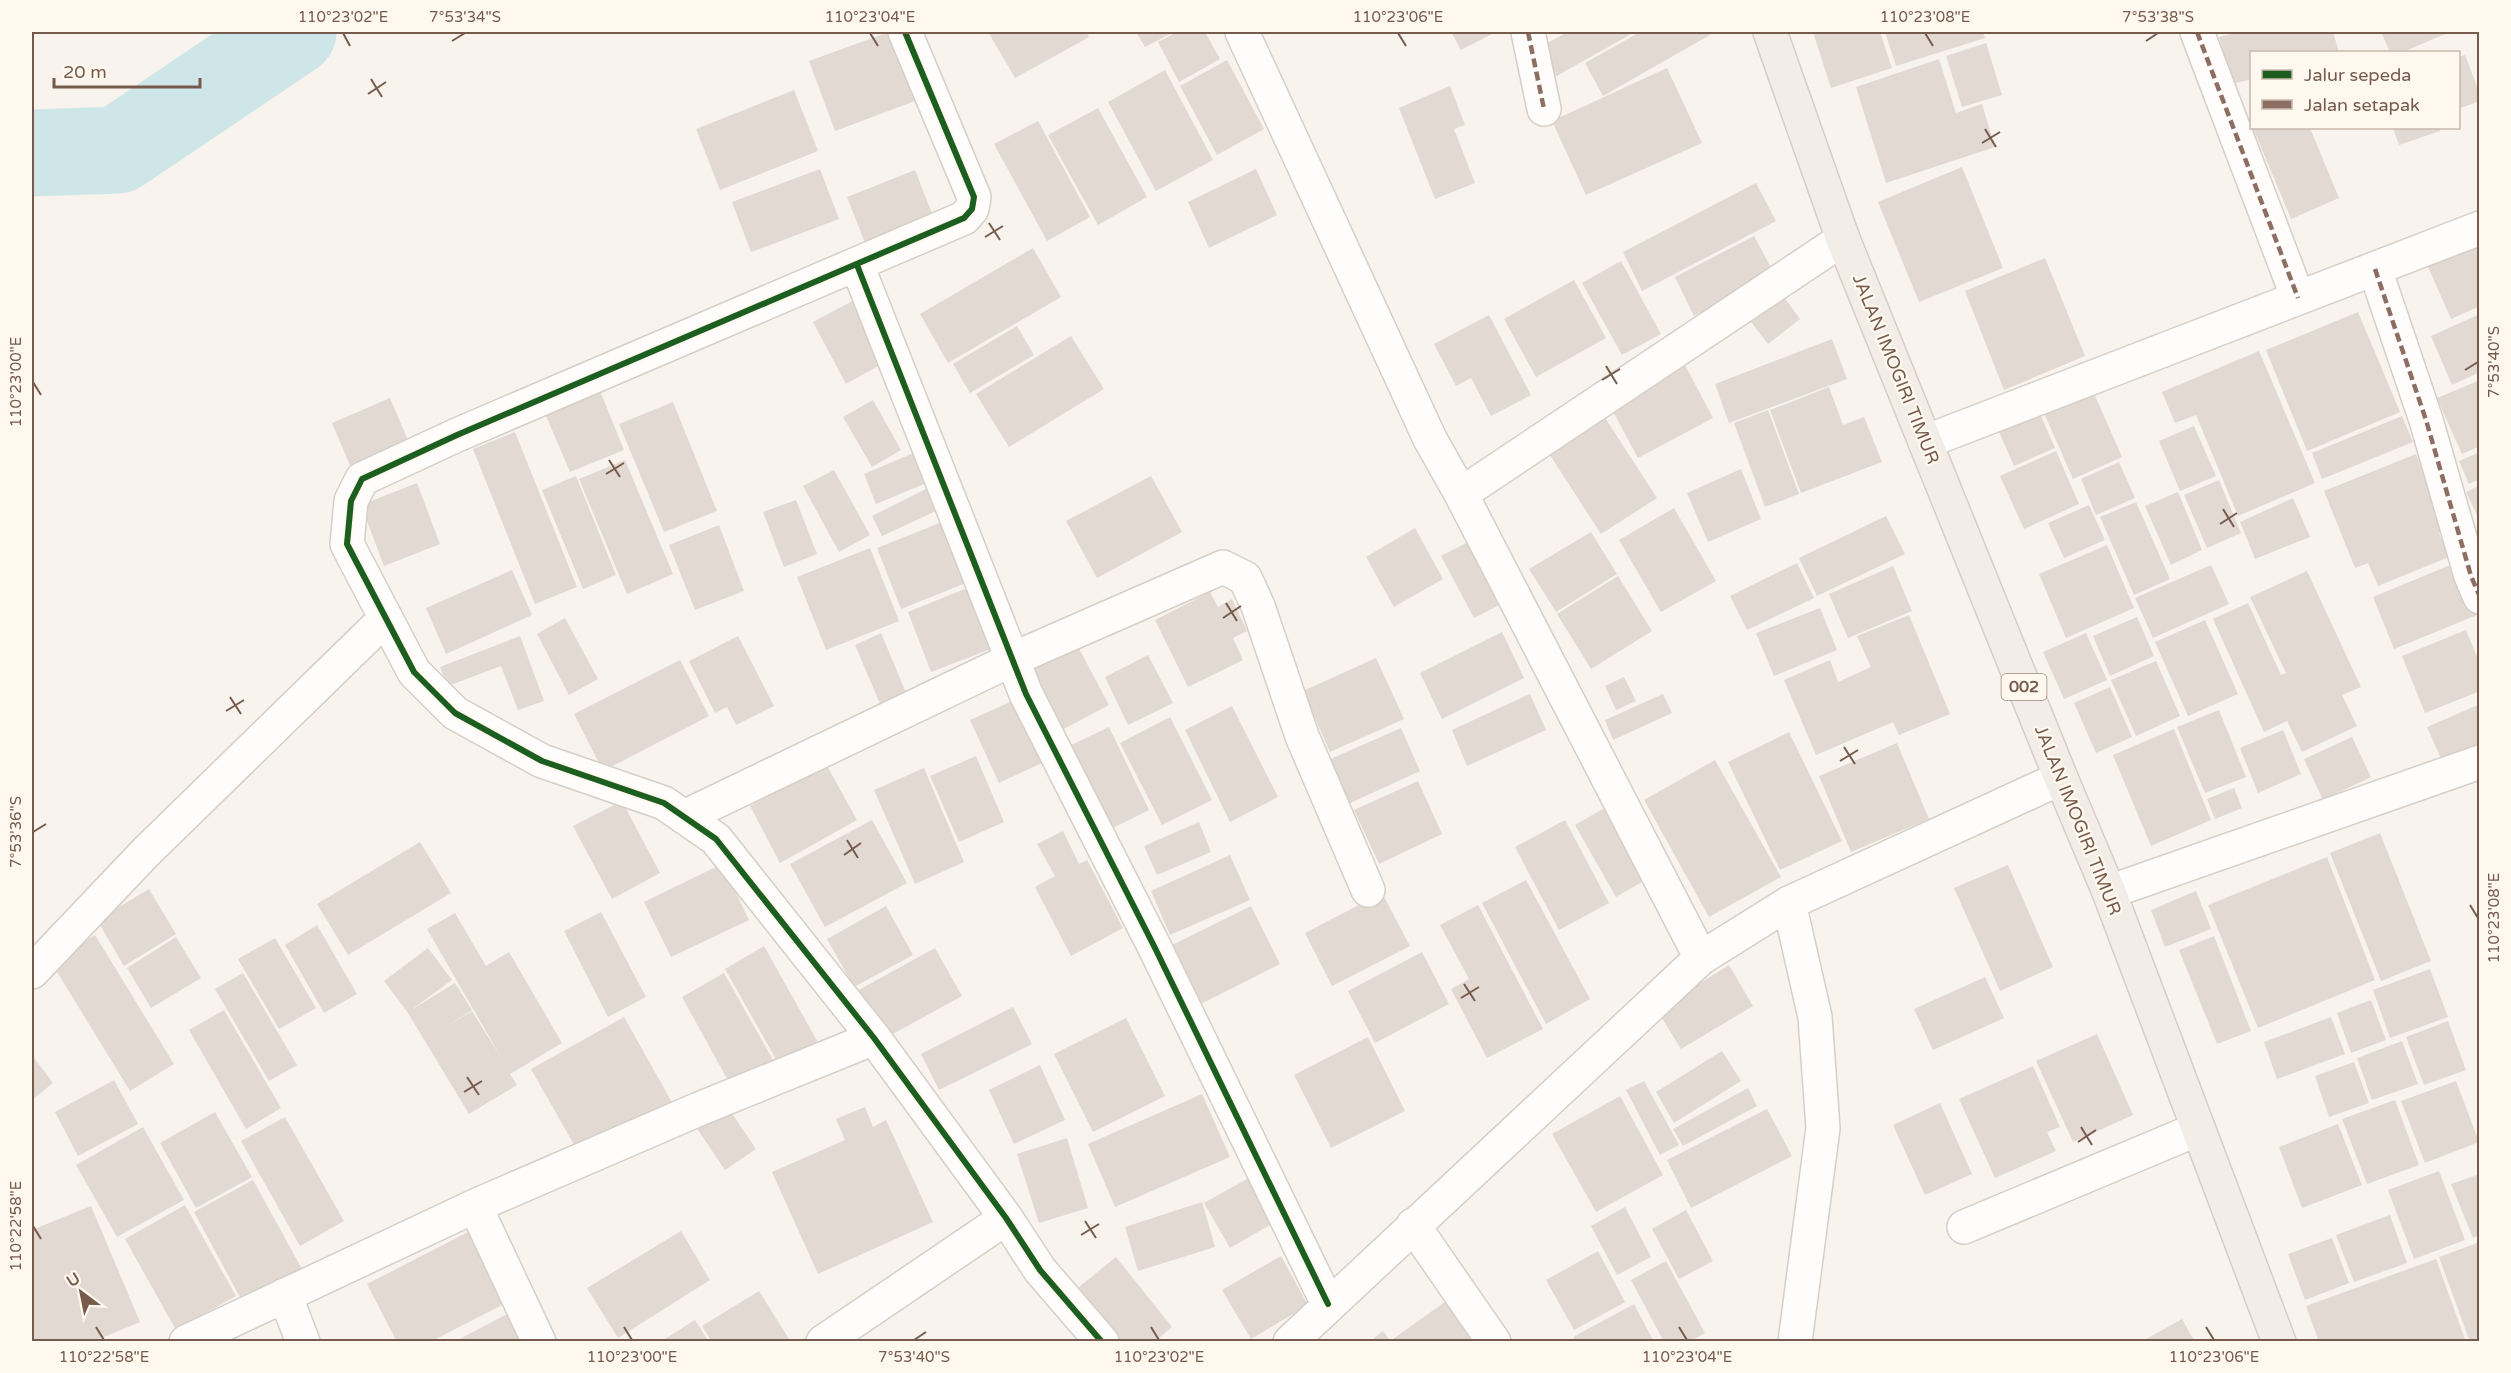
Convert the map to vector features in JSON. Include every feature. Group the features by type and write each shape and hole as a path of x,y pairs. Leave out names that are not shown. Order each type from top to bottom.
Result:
{"main road":[{"name":"JALAN IMOGIRI TIMUR","path":"1770,32 1843,238 2109,892 2278,1341"}],"street":[{"path":"905,32 974,197 972,209 964,218 946,228 457,435 362,478 351,501 347,544 414,672 455,713 542,761 664,803 716,839 874,1038 1006,1218 1040,1270 1102,1341"},
{"path":"1242,32 1430,440 1461,494 1701,958"},
{"path":"1528,32 1544,109"},
{"path":"2197,32 2298,298"},
{"path":"1925,442 2480,228"},
{"path":"1461,494 1843,238"},
{"path":"857,265 1026,694 1149,937 1328,1304"},
{"path":"2375,269 2426,420 2471,576 2480,597"},
{"path":"684,817 1013,659 1223,567 1245,578 1258,606 1302,736 1368,890"},
{"path":"32,972 146,853 386,618"},
{"path":"2109,892 2480,762"},
{"path":"1290,1341 1701,958 1789,903 2061,778"},
{"path":"1789,903 1815,1017 1822,1128 1795,1341"},
{"path":"186,1341 475,1206 699,1109 874,1038"},
{"path":"1964,1227 2198,1129"},
{"path":"475,1206 539,1341"},
{"path":"823,1341 1006,1218"},
{"path":"1413,1225 1494,1341"},
{"path":"285,1295 303,1341"}],"building":[{"path":"889,32 915,101 835,131 809,61"},
{"path":"988,32 1086,32 1089,37 1015,78"},
{"path":"1136,32 1174,32 1145,47"},
{"path":"1177,32 1205,32 1220,59 1179,82 1158,42"},
{"path":"1451,32 1496,32 1461,50"},
{"path":"1568,32 1635,32 1553,78 1536,49"},
{"path":"1640,32 1708,32 1710,35 1603,96 1585,63"},
{"path":"1813,32 1880,32 1892,68 1831,88"},
{"path":"1885,32 1983,32 1985,38 1896,66"},
{"path":"2239,32 2333,32 2339,51 2250,51 2250,80 2232,84 2219,37"},
{"path":"2381,32 2444,32 2445,34 2405,51 2390,51"},
{"path":"1986,43 2002,95 1962,107 1946,56"},
{"path":"2465,55 2480,94 2480,101 2460,108 2460,56"},
{"path":"1939,59 1956,113 1982,104 1995,147 1886,183 1856,87"},
{"path":"1227,60 1264,129 1217,155 1180,86"},
{"path":"1667,68 1702,143 1586,195 1552,121"},
{"path":"1165,70 1213,160 1156,191 1108,102"},
{"path":"1450,86 1465,125 1454,129 1475,183 1435,199 1399,108"},
{"path":"794,90 818,151 720,190 696,129"},
{"path":"1098,108 1147,197 1098,225 1048,135"},
{"path":"1038,121 1090,217 1047,241 994,144"},
{"path":"2253,129 2310,129 2339,198 2291,219"},
{"path":"2393,129 2439,129 2440,131 2399,145"},
{"path":"1962,167 2003,268 1919,302 1878,202"},
{"path":"820,169 839,219 751,252 732,202"},
{"path":"1256,169 1277,215 1209,248 1188,202"},
{"path":"915,170 935,221 867,248 847,197"},
{"path":"1756,183 1776,221 1642,291 1623,252"},
{"path":"2480,235 2480,306 2451,319 2425,260"},
{"path":"1754,236 1775,275 1694,316 1675,277"},
{"path":"1033,248 1061,297 948,363 920,314"},
{"path":"2045,258 2085,356 2004,390 1965,291"},
{"path":"1621,261 1661,334 1622,355 1582,283"},
{"path":"1574,280 1606,338 1536,377 1504,319"},
{"path":"1781,293 1800,319 1768,344 1748,318"},
{"path":"858,298 891,359 846,384 813,322"},
{"path":"2358,312 2400,412 2307,451 2266,350"},
{"path":"2480,314 2480,372 2452,385 2431,336"},
{"path":"1489,315 1531,395 1491,416 1471,378 1456,386 1434,344"},
{"path":"1017,326 1034,355 970,393 953,364"},
{"path":"1071,336 1104,389 1009,447 976,394"},
{"path":"1832,339 1847,379 1729,423 1715,384"},
{"path":"2259,351 2315,483 2238,516 2196,415 2175,423 2162,392"},
{"path":"1685,365 1713,418 1638,458 1610,406"},
{"path":"2480,380 2480,446 2462,454 2437,398"},
{"path":"598,386 624,450 570,472 543,409"},
{"path":"1829,387 1843,425 1864,417 1882,462 1801,493 1770,410"},
{"path":"2093,391 2122,457 2073,479 2044,413"},
{"path":"390,398 410,445 352,470 332,423"},
{"path":"873,400 901,450 872,467 843,417"},
{"path":"673,402 717,511 664,532 619,424"},
{"path":"2037,407 2055,448 2014,466 1996,425"},
{"path":"1768,410 1799,494 1765,507 1734,423"},
{"path":"1602,413 1657,498 1601,534 1546,449"},
{"path":"2402,416 2413,442 2322,479 2312,453"},
{"path":"2194,426 2216,476 2180,491 2159,441"},
{"path":"515,432 577,587 535,604 473,449"},
{"path":"2056,451 2079,504 2024,529 2000,476"},
{"path":"916,452 929,482 876,504 864,474"},
{"path":"2480,452 2480,479 2469,484 2459,461"},
{"path":"2416,454 2446,530 2439,533 2449,557 2378,586 2368,563 2355,568 2324,491"},
{"path":"625,460 673,574 627,594 579,479"},
{"path":"2119,462 2135,498 2096,515 2081,479"},
{"path":"1741,469 1761,519 1708,542 1687,493"},
{"path":"834,470 870,535 839,552 803,486"},
{"path":"576,476 616,575 583,589 542,490"},
{"path":"1151,476 1182,532 1097,578 1066,521"},
{"path":"2219,480 2241,533 2207,548 2184,495"},
{"path":"417,483 440,544 384,566 361,505"},
{"path":"936,484 947,506 882,536 872,516"},
{"path":"2480,485 2480,522 2466,492"},
{"path":"2178,492 2202,550 2171,565 2145,506"},
{"path":"2293,498 2310,537 2255,559 2240,522"},
{"path":"796,500 817,554 784,567 763,512"},
{"path":"2136,502 2170,579 2134,595 2100,517"},
{"path":"2089,505 2105,540 2064,558 2048,523"},
{"path":"1674,508 1716,581 1661,612 1619,540"},
{"path":"1886,516 1905,554 1817,596 1799,558"},
{"path":"952,518 976,579 901,609 877,548"},
{"path":"719,525 744,591 695,610 669,545"},
{"path":"1415,528 1443,579 1394,607 1366,557"},
{"path":"1591,532 1617,574 1556,612 1529,569"},
{"path":"1470,541 1503,603 1474,618 1441,556"},
{"path":"2107,545 2134,608 2066,638 2039,574"},
{"path":"870,548 899,621 826,650 797,577"},
{"path":"1797,563 1814,598 1747,630 1730,596"},
{"path":"2455,563 2477,615 2394,649 2373,597"},
{"path":"2211,565 2229,604 2153,638 2135,598"},
{"path":"1893,566 1912,611 1848,638 1829,594"},
{"path":"512,570 532,615 446,654 426,608"},
{"path":"2307,571 2361,687 2342,695 2357,726 2302,752 2287,721 2264,732 2213,619 2248,603 2281,675 2286,673 2250,597"},
{"path":"1618,576 1652,631 1591,669 1557,614"},
{"path":"977,584 1001,645 931,672 908,612"},
{"path":"1210,592 1218,607 1232,599 1247,631 1233,638 1243,660 1188,687 1155,620"},
{"path":"1820,608 1837,650 1774,676 1756,633"},
{"path":"1909,615 1950,714 1899,735 1893,722 1816,755 1784,680 1830,660 1838,682 1871,667 1857,636"},
{"path":"2137,617 2154,656 2110,676 2093,636"},
{"path":"565,618 598,679 569,695 537,634"},
{"path":"2205,620 2238,694 2188,716 2155,642"},
{"path":"2466,630 2480,664 2480,691 2425,713 2402,656"},
{"path":"1502,632 1524,678 1442,719 1420,673"},
{"path":"881,633 907,695 881,706 855,645"},
{"path":"2086,633 2107,680 2064,699 2043,652"},
{"path":"520,636 544,701 518,710 501,666 448,686 440,667"},
{"path":"738,636 774,706 736,725 727,707 715,713 689,661"},
{"path":"1076,643 1109,705 1062,730 1029,668"},
{"path":"1148,655 1173,703 1128,725 1105,677"},
{"path":"1376,658 1404,719 1330,752 1303,691"},
{"path":"680,660 709,716 603,771 574,714"},
{"path":"2156,661 2180,716 2136,736 2111,680"},
{"path":"1624,677 1636,701 1616,710 1605,686"},
{"path":"2110,687 2132,737 2096,753 2074,703"},
{"path":"1530,694 1546,730 1467,766 1452,730"},
{"path":"1663,694 1672,713 1613,740 1605,720"},
{"path":"1019,698 1048,760 999,783 970,720"},
{"path":"2480,704 2480,747 2443,763 2427,727"},
{"path":"1232,706 1278,797 1230,822 1185,730"},
{"path":"2219,710 2246,777 2205,793 2177,727"},
{"path":"1170,717 1212,800 1162,825 1120,743"},
{"path":"1109,727 1149,810 1103,833 1063,749"},
{"path":"1401,728 1420,771 1346,805 1326,761"},
{"path":"2174,729 2211,820 2151,846 2113,755"},
{"path":"2283,730 2301,774 2258,793 2240,748"},
{"path":"1789,732 1842,841 1780,870 1728,762"},
{"path":"2352,737 2371,777 2323,800 2304,759"},
{"path":"1897,743 1929,819 1851,852 1819,776"},
{"path":"976,756 1004,822 959,842 930,776"},
{"path":"1715,760 1781,877 1709,917 1644,800"},
{"path":"826,764 857,820 780,863 750,806"},
{"path":"924,768 964,862 915,884 874,790"},
{"path":"1418,781 1442,834 1379,864 1354,810"},
{"path":"2234,788 2242,808 2215,819 2207,799"},
{"path":"622,801 660,873 612,899 573,826"},
{"path":"1613,803 1654,875 1616,897 1575,825"},
{"path":"872,820 907,883 825,927 790,864"},
{"path":"1565,820 1609,903 1559,930 1515,847"},
{"path":"1199,822 1211,852 1157,875 1144,846"},
{"path":"1063,831 1079,864 1087,860 1123,928 1071,956 1035,887 1055,876 1037,844"},
{"path":"2380,833 2431,961 2381,981 2330,853"},
{"path":"420,842 451,893 348,955 317,904"},
{"path":"1230,855 1250,900 1170,935 1151,891"},
{"path":"2327,857 2375,980 2258,1028 2208,905"},
{"path":"722,864 749,920 671,957 644,902"},
{"path":"2008,865 2053,967 2000,991 1954,888"},
{"path":"1526,880 1590,999 1546,1024 1482,903"},
{"path":"149,889 176,934 124,966 97,920"},
{"path":"2196,891 2211,929 2165,947 2151,910"},
{"path":"1382,893 1410,946 1332,986 1305,933"},
{"path":"1478,905 1543,1029 1487,1058 1451,989 1469,979 1440,925"},
{"path":"886,906 913,955 854,987 827,939"},
{"path":"1251,906 1280,964 1197,1006 1168,947"},
{"path":"601,912 646,997 608,1017 564,931"},
{"path":"455,913 486,966 509,952 562,1043 510,1074 517,1085 469,1114 408,1013 384,981 428,948 452,980 411,1010 455,983 472,1010 446,1027 472,1011 502,1059 427,929"},
{"path":"317,925 357,994 324,1013 285,945"},
{"path":"95,935 174,1064 130,1091 51,962"},
{"path":"2214,936 2251,1031 2217,1044 2179,950"},
{"path":"176,937 201,978 151,1008 127,968"},
{"path":"275,938 316,1008 279,1029 238,959"},
{"path":"764,946 820,1046 781,1068 725,969"},
{"path":"935,948 962,996 882,1040 855,992"},
{"path":"1422,952 1449,1004 1375,1043 1348,991"},
{"path":"1729,965 1753,1006 1681,1049 1657,1010"},
{"path":"2430,969 2448,1017 2390,1038 2373,990"},
{"path":"243,973 297,1065 269,1081 215,989"},
{"path":"724,973 773,1060 730,1084 682,997"},
{"path":"1985,977 2004,1018 1933,1050 1914,1009"},
{"path":"2371,1000 2386,1040 2351,1053 2337,1013"},
{"path":"1013,1007 1032,1044 939,1090 921,1054"},
{"path":"224,1010 281,1108 246,1129 189,1030"},
{"path":"624,1017 674,1106 581,1157 531,1069"},
{"path":"2331,1017 2345,1054 2277,1079 2264,1042"},
{"path":"1126,1018 1165,1096 1093,1132 1054,1054"},
{"path":"2448,1021 2466,1070 2424,1085 2406,1037"},
{"path":"2097,1034 2133,1115 2073,1142 2036,1061"},
{"path":"1368,1037 1405,1111 1331,1148 1294,1075"},
{"path":"2402,1041 2418,1084 2372,1100 2357,1058"},
{"path":"1722,1051 1741,1081 1674,1123 1656,1092"},
{"path":"32,1055 53,1083 32,1100"},
{"path":"2354,1062 2369,1103 2329,1117 2315,1076"},
{"path":"1040,1065 1065,1120 1014,1144 989,1090"},
{"path":"2033,1066 2060,1127 2047,1132 2056,1151 1995,1178 1959,1099"},
{"path":"114,1080 138,1124 78,1156 55,1112"},
{"path":"1644,1081 1679,1145 1660,1155 1626,1090"},
{"path":"2456,1081 2479,1142 2425,1163 2401,1101"},
{"path":"1748,1088 1757,1106 1683,1146 1673,1129"},
{"path":"1202,1094 1230,1157 1115,1207 1088,1144"},
{"path":"1620,1096 1663,1175 1596,1212 1552,1134"},
{"path":"2395,1100 2419,1165 2367,1184 2342,1119"},
{"path":"725,1103 756,1149 725,1170 694,1124"},
{"path":"1940,1103 1972,1174 1925,1195 1893,1125"},
{"path":"865,1107 873,1127 886,1120 933,1222 818,1274 772,1172 845,1140 836,1119"},
{"path":"1767,1109 1792,1156 1691,1208 1667,1160"},
{"path":"215,1112 252,1177 196,1208 160,1143"},
{"path":"285,1117 344,1221 300,1246 241,1141"},
{"path":"2338,1124 2362,1185 2302,1208 2279,1147"},
{"path":"143,1127 184,1200 117,1237 76,1165"},
{"path":"1067,1138 1088,1208 1039,1223 1017,1154"},
{"path":"2439,1171 2465,1240 2414,1259 2388,1190"},
{"path":"2480,1174 2480,1235 2473,1238 2451,1184"},
{"path":"1254,1175 1280,1219 1230,1248 1204,1203"},
{"path":"253,1180 302,1269 242,1301 194,1212"},
{"path":"1202,1202 1215,1247 1138,1271 1125,1227"},
{"path":"185,1205 236,1296 176,1330 125,1239"},
{"path":"91,1206 140,1322 92,1342 32,1342 32,1230"},
{"path":"1625,1207 1651,1257 1617,1275 1591,1226"},
{"path":"1686,1210 1713,1261 1679,1279 1652,1229"},
{"path":"2390,1215 2407,1263 2354,1282 2336,1235"},
{"path":"470,1231 506,1303 430,1342 397,1342 367,1284"},
{"path":"681,1231 710,1280 618,1338 587,1288"},
{"path":"2332,1238 2349,1283 2305,1300 2288,1254"},
{"path":"2480,1242 2480,1342 2470,1342 2439,1257"},
{"path":"1598,1251 1625,1302 1574,1330 1546,1280"},
{"path":"1281,1256 1308,1305 1251,1339 1222,1290"},
{"path":"1116,1257 1172,1327 1154,1342 1116,1342 1074,1291"},
{"path":"2436,1259 2466,1342 2319,1342 2306,1306"},
{"path":"1666,1261 1705,1333 1689,1342 1664,1342 1631,1280"},
{"path":"759,1291 789,1339 785,1342 712,1342 702,1326"},
{"path":"1449,1299 1480,1342 1395,1342 1393,1339"},
{"path":"1634,1304 1654,1342 1576,1342 1573,1337"},
{"path":"509,1313 524,1342 454,1342"},
{"path":"2182,1319 2195,1342 2141,1342"},
{"path":"695,1320 709,1342 660,1342"},
{"path":"1383,1331 1391,1342 1369,1342"}],"waterway":[{"path":"32,153 118,150 293,32"}],"marked path":[{"path":"1528,32 1544,109"},
{"path":"2197,32 2298,298"},
{"path":"2375,269 2426,420 2471,576 2480,597"}],"cycle path":[{"path":"905,32 974,197 972,209 964,218 457,435 362,479 351,501 347,544 414,672 455,713 542,761 664,803 716,839 874,1038 1006,1218 1040,1270 1102,1342"},
{"path":"857,265 1026,694 1155,948 1328,1304"}]}
